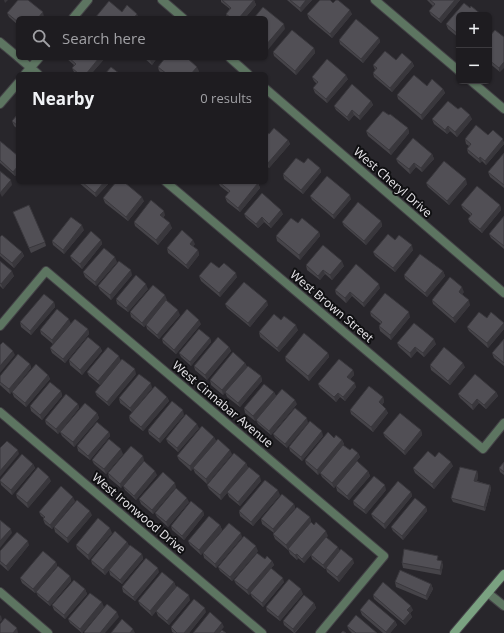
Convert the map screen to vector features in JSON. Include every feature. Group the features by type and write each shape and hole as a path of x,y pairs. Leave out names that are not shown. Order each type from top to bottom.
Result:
{"main road":[{"path":"454,633 504,574"}],"street":[{"path":"75,16 88,0"},
{"path":"162,0 181,16"},
{"path":"375,0 456,68"},
{"path":"0,42 16,56"},
{"path":"20,60 28,71 37,60"},
{"path":"232,60 246,72"},
{"path":"475,84 504,109"},
{"path":"0,104 16,85"},
{"name":"West Cheryl Drive","path":"268,91 504,293"},
{"name":"West Brown Street","path":"168,184 482,449 504,423"},
{"name":"West Cinnabar Avenue","path":"0,326 46,271 384,556 320,633"},
{"name":"West Ironwood Drive","path":"0,412 262,633"},
{"path":"0,592 48,633"},
{"path":"488,593 504,606"}],"building":[{"path":"18,0 28,0 43,12 40,16 16,16 16,20 7,13"},
{"path":"222,0 254,0 241,16 228,16 226,14 231,8"},
{"path":"290,0 306,0 300,8"},
{"path":"320,0 330,0 333,3 338,0 350,10 330,34 307,14"},
{"path":"430,0 455,0 439,19 429,11 435,4"},
{"path":"109,1 122,12 127,5 137,14 136,16 97,16"},
{"path":"464,3 478,12 456,12"},
{"path":"263,7 284,24 268,43 268,16 256,16"},
{"path":"456,12 456,32 446,24"},
{"path":"356,19 379,38 361,59 339,40"},
{"path":"292,30 314,48 295,71 273,52"},
{"path":"495,30 504,37 504,62 499,68 492,62 492,34"},
{"path":"385,51 396,60 402,53 412,62 390,88 373,73 377,68 373,65"},
{"path":"327,59 346,75 326,99 313,88 318,82 312,77"},
{"path":"71,60 97,60 88,72 77,72 72,68 76,64"},
{"path":"163,60 189,60 197,67 193,72 164,72 158,67"},
{"path":"111,67 117,72 107,72"},
{"path":"414,75 427,86 432,79 443,89 421,115 397,95"},
{"path":"352,84 371,101 359,116 352,110 347,117 334,106"},
{"path":"448,101 458,109 461,107 470,115 455,132 448,126 445,130 432,119"},
{"path":"383,111 389,115 390,114 408,128 389,150 366,131"},
{"path":"16,116 16,124 12,121"},
{"path":"476,125 488,135 493,130 503,139 485,161 480,157 479,159 467,149 471,144 465,139"},
{"path":"274,128 288,140 268,163 268,133"},
{"path":"413,138 432,154 421,168 414,163 409,169 396,159"},
{"path":"0,141 16,154 16,168 13,172 0,160"},
{"path":"504,153 504,185 488,172"},
{"path":"296,158 304,163 308,158 320,168 301,190 283,174"},
{"path":"444,161 466,179 447,201 426,183"},
{"path":"0,171 11,180 0,193"},
{"path":"327,176 350,195 333,215 310,196"},
{"path":"84,184 102,184 95,193"},
{"path":"114,184 126,184 142,197 126,217 103,198"},
{"path":"221,184 257,184 238,208 225,197 230,191"},
{"path":"477,186 500,205 480,229 468,219 472,214 461,205"},
{"path":"262,193 281,210 269,224 262,217 256,224 244,214"},
{"path":"151,200 164,211 160,215 170,223 156,240 134,222"},
{"path":"358,202 381,221 364,241 342,222"},
{"path":"29,205 45,242 29,248 13,212"},
{"path":"504,216 504,246 489,234"},
{"path":"71,217 82,225 63,250 52,241"},
{"path":"291,218 298,223 302,218 319,232 299,255 276,236"},
{"path":"182,230 193,240 190,244 198,250 186,265 167,248"},
{"path":"91,231 101,240 80,264 70,256"},
{"path":"388,234 395,240 399,235 412,245 393,268 373,252"},
{"path":"2,235 22,252 12,263 0,253 0,237"},
{"path":"323,245 342,261 330,275 323,270 318,276 306,265"},
{"path":"104,248 115,257 95,282 83,272"},
{"path":"420,254 443,271 425,293 404,275"},
{"path":"0,261 12,271 1,284 0,283"},
{"path":"119,261 131,270 110,295 98,286"},
{"path":"211,262 219,268 224,263 236,273 219,293 199,276"},
{"path":"356,264 379,284 363,303 350,292 345,298 335,290"},
{"path":"136,275 146,284 126,308 116,299"},
{"path":"450,277 462,287 459,292 469,300 453,318 432,300"},
{"path":"244,282 267,301 248,323 225,304"},
{"path":"153,285 165,295 142,323 130,312"},
{"path":"385,293 409,312 390,335 379,326 382,322 370,312"},
{"path":"44,294 54,302 30,331 20,322"},
{"path":"166,300 178,310 157,335 146,325"},
{"path":"57,309 69,319 52,340 40,330"},
{"path":"187,309 199,320 174,350 162,339"},
{"path":"479,312 487,318 491,312 504,323 487,343 467,327"},
{"path":"274,314 281,320 284,316 296,325 277,348 259,332"},
{"path":"75,319 88,329 63,359 50,348"},
{"path":"414,323 434,339 423,353 415,347 410,353 397,343"},
{"path":"199,329 210,338 190,362 179,353"},
{"path":"304,333 328,353 308,376 285,357"},
{"path":"88,337 100,347 80,370 69,360"},
{"path":"218,337 229,347 205,375 194,366"},
{"path":"504,339 504,363 492,353"},
{"path":"3,342 13,351 0,366 0,345"},
{"path":"108,347 119,356 98,381 87,372"},
{"path":"444,347 463,363 448,381 430,365"},
{"path":"233,352 245,363 222,390 210,380"},
{"path":"18,354 30,364 9,389 0,382 0,376"},
{"path":"122,359 135,369 107,402 95,392"},
{"path":"339,359 353,370 347,377 355,383 343,397 338,393 334,397 318,384"},
{"path":"36,364 48,375 25,403 12,392"},
{"path":"248,366 261,376 238,403 225,392"},
{"path":"139,374 151,383 130,408 119,398"},
{"path":"475,374 496,392 484,405 477,399 472,405 458,394"},
{"path":"50,382 61,391 40,415 30,406"},
{"path":"264,384 274,392 253,416 244,408"},
{"path":"155,386 167,397 141,427 129,416"},
{"path":"369,386 383,397 379,402 386,409 371,427 350,410"},
{"path":"282,389 295,400 269,431 256,420"},
{"path":"66,394 78,404 56,429 45,420"},
{"path":"172,401 183,410 159,439 148,430"},
{"path":"85,403 97,413 73,442 60,432"},
{"path":"295,408 307,418 285,444 273,434"},
{"path":"400,413 421,430 404,451 383,433"},
{"path":"186,414 197,424 177,448 166,439"},
{"path":"310,421 322,431 301,457 289,447"},
{"path":"97,422 109,432 88,456 77,446"},
{"path":"202,426 214,437 190,466 177,456"},
{"path":"328,432 334,438 336,435 342,440 317,470 305,460"},
{"path":"109,439 121,449 104,469 92,460"},
{"path":"218,439 230,450 206,479 193,468"},
{"path":"7,441 18,450 0,471 0,448"},
{"path":"343,445 350,450 352,448 358,453 332,483 320,473"},
{"path":"131,446 143,456 120,484 108,473"},
{"path":"428,451 435,457 439,452 451,462 432,484 413,468"},
{"path":"234,453 246,463 220,495 207,485"},
{"path":"22,454 33,464 11,490 0,480"},
{"path":"144,461 155,471 134,496 123,486"},
{"path":"357,461 368,471 347,496 336,486"},
{"path":"504,462 504,472 499,468"},
{"path":"38,467 49,477 27,503 16,494"},
{"path":"249,467 260,476 238,502 227,492"},
{"path":"460,467 477,471 474,481 490,485 484,507 451,498"},
{"path":"163,472 175,483 152,510 139,499"},
{"path":"374,476 385,485 364,510 353,501"},
{"path":"265,480 278,490 251,522 239,511"},
{"path":"398,481 411,492 384,524 371,514"},
{"path":"61,486 73,497 50,525 43,519 45,517 39,512"},
{"path":"176,488 187,498 166,522 155,513"},
{"path":"282,494 294,504 273,529 261,519"},
{"path":"415,498 426,507 402,536 391,527"},
{"path":"77,500 90,511 67,538 54,527"},
{"path":"191,501 203,511 182,536 171,526"},
{"path":"297,507 310,517 286,545 273,534"},
{"path":"209,516 220,525 199,550 188,541"},
{"path":"98,518 110,528 88,555 76,545"},
{"path":"0,520 11,529 0,541"},
{"path":"311,522 314,525 316,522 326,531 302,559 288,549"},
{"path":"229,523 241,533 215,564 203,553"},
{"path":"115,531 127,542 103,570 91,560"},
{"path":"17,532 28,541 6,566 0,561 0,551"},
{"path":"244,536 256,546 230,577 218,567"},
{"path":"326,537 338,547 323,565 311,555"},
{"path":"130,545 142,554 120,580 109,570"},
{"path":"341,549 353,559 337,577 326,568"},
{"path":"404,549 438,556 437,560 442,561 440,570 402,563"},
{"path":"43,551 56,562 33,589 20,578"},
{"path":"257,553 265,559 267,556 272,561 247,590 234,580"},
{"path":"146,558 158,568 133,597 122,587"},
{"path":"58,566 70,576 48,602 36,592"},
{"path":"271,568 283,578 262,603 250,593"},
{"path":"400,570 431,584 426,596 395,582"},
{"path":"162,572 174,582 150,611 138,601"},
{"path":"289,579 301,589 278,617 266,607"},
{"path":"74,580 85,589 64,615 52,605"},
{"path":"383,582 411,606 407,610 410,613 403,621 373,595"},
{"path":"177,586 189,595 167,621 156,611"},
{"path":"90,593 102,602 80,629 68,619"},
{"path":"304,595 314,603 293,629 283,621"},
{"path":"194,599 205,608 184,633 177,633 171,627"},
{"path":"369,599 395,621 386,632 360,610"},
{"path":"107,604 117,612 100,633 85,633 84,632"},
{"path":"210,612 222,623 214,633 193,633"},
{"path":"356,615 377,633 356,633 347,626"},
{"path":"5,618 17,628 13,633 0,633 0,624"},
{"path":"122,619 133,629 130,633 111,633"},
{"path":"222,630 226,633 219,633"}]}
